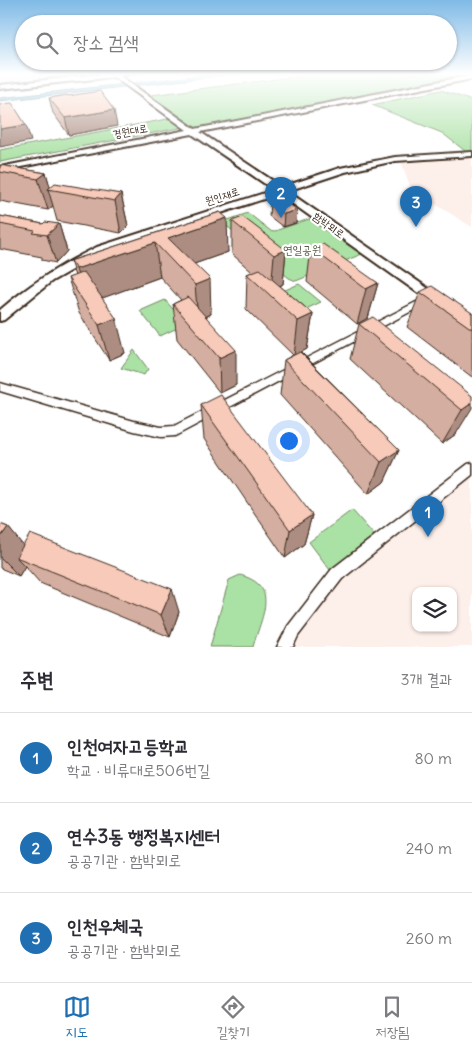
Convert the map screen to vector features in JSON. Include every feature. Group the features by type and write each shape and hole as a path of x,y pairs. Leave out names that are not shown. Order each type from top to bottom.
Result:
{"main road":[{"name":"함박뫼로","path":"153,103 281,190 448,308"},
{"name":"경원대로","path":"0,169 320,103"},
{"name":"경원대로","path":"265,116 345,103"},
{"name":"원인재로","path":"0,317 30,290 48,277 94,252 343,170 406,158 472,154"}],"street":[{"path":"0,387 134,426 160,432 175,431 432,297"},
{"path":"285,647 293,631 337,574 472,468"}],"shaded area":[{"path":"472,158 472,227 411,189 401,161"},
{"path":"472,468 472,647 285,647 337,574"}],"green space":[{"path":"153,103 323,103 192,130"},
{"path":"380,103 472,103 472,154 469,154 442,133 372,105"},
{"path":"173,118 185,127 0,162 0,150"},
{"name":"연일공원","path":"248,213 272,232 309,219 362,254 296,281 289,278 222,222"},
{"path":"299,284 321,302 291,316 269,297"},
{"path":"165,300 186,324 160,336 140,311"},
{"path":"134,350 148,369 144,375 121,368"},
{"path":"352,510 374,535 330,570 309,542"},
{"path":"240,575 253,580 260,587 264,595 263,614 253,647 210,647 229,580"}],"building":[{"path":"12,103 26,125 0,129 0,104"},
{"path":"53,103 109,103 114,110 65,118"},
{"path":"0,165 46,173 38,179 0,172"},
{"path":"55,183 121,194 115,201 48,189"},
{"path":"283,199 297,210 284,214 270,203"},
{"path":"220,212 227,218 168,238 210,279 195,285 155,243 76,269 70,261"},
{"path":"0,216 43,224 45,222 59,224 47,235 0,224"},
{"path":"243,217 286,250 274,255 232,221"},
{"path":"323,244 378,283 366,289 311,248"},
{"path":"260,269 313,314 298,321 247,274"},
{"path":"84,272 116,318 99,325 68,278"},
{"path":"432,286 472,313 472,329 420,292"},
{"path":"188,297 236,350 219,358 173,304"},
{"path":"373,317 472,396 472,403 462,410 359,324"},
{"path":"300,352 399,450 381,462 284,360"},
{"path":"221,395 312,515 290,530 201,405"},
{"path":"0,524 8,527 0,538"},
{"path":"30,534 172,589 161,615 16,557"}],"place":[{"name":"연수3동 행정복지센터","path":"281,218"},
{"name":"인천우체국","path":"416,227"},
{"name":"인천여자고등학교","path":"428,537"}]}
